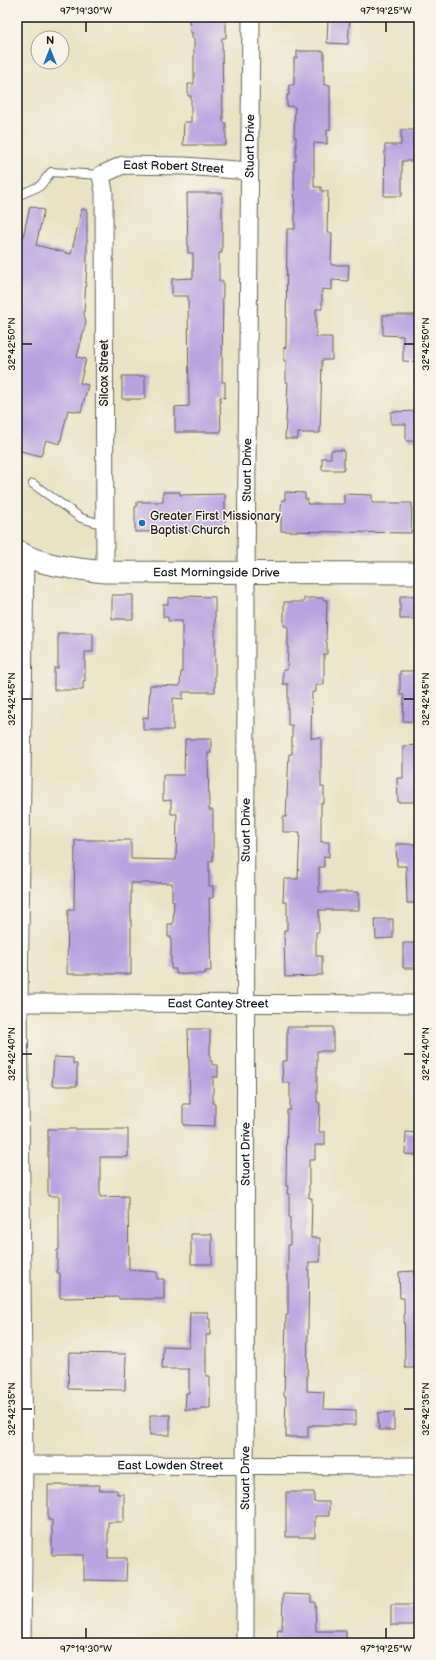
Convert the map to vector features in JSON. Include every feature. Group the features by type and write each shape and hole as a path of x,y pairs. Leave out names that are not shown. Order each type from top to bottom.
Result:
{"street":[{"name":"Stuart Drive","path":"244,1643 246,573 251,17"},
{"name":"East Robert Street","path":"101,175 123,165 185,166 249,171"},
{"name":"Silcox Street","path":"101,175 104,192 105,572"},
{"name":"East Morningside Drive","path":"21,553 62,566 105,572 419,573"},
{"path":"21,553 18,1003 22,1643"},
{"name":"East Cantey Street","path":"18,1003 419,1004"},
{"name":"East Lowden Street","path":"20,1465 419,1466"}],"lane":[{"path":"17,196 40,186 51,172 101,175"},
{"path":"33,484 80,518 105,525"}],"building":[{"path":"328,17 350,17 348,44 327,43"},
{"path":"189,19 224,19 224,21 226,21 226,38 222,38 223,122 226,123 226,145 183,145 184,122 191,122 191,96 188,96 188,84 194,84 194,38 192,38 192,32 190,32"},
{"path":"297,51 324,51 324,85 330,85 330,130 327,130 327,144 314,143 314,187 321,187 321,191 328,191 327,233 332,233 331,265 349,265 348,281 332,280 332,290 322,289 322,309 316,309 316,337 332,337 332,360 322,360 320,433 298,433 298,439 285,439 288,382 286,382 286,361 284,361 284,347 286,348 287,229 295,229 294,161 296,161 296,137 294,137 295,107 287,106 287,95 289,95 289,85 294,85 294,58 297,58"},
{"path":"401,130 419,130 419,161 402,161 402,196 384,196 385,145 401,145"},
{"path":"187,193 222,193 222,253 219,253 219,281 223,281 222,382 225,382 225,398 220,397 221,432 175,432 175,407 189,406 188,296 172,296 172,279 193,278 193,253 188,253"},
{"path":"30,206 44,210 36,245 71,254 82,209 87,210 87,264 84,314 86,322 77,357 86,359 80,383 88,385 81,412 68,410 60,444 46,440 41,456 17,450 17,252 20,241 22,241"},
{"path":"383,315 419,315 419,362 403,361 403,336 383,335"},
{"path":"122,376 145,376 145,399 122,399"},
{"path":"419,411 419,441 406,441 406,424 391,424 391,412"},
{"path":"331,450 344,450 344,470 322,470 322,458 331,458"},
{"path":"163,492 180,492 180,495 225,494 225,531 135,532 135,507 137,507 137,502 163,502"},
{"path":"285,492 305,493 305,499 308,499 307,504 344,504 344,494 372,495 372,503 412,503 411,533 281,531 281,508 282,500 285,500"},
{"path":"112,595 133,595 133,619 112,619"},
{"path":"185,596 215,597 215,692 183,692 183,699 173,698 173,730 143,730 143,717 148,718 150,685 180,686 182,672 182,621 168,621 168,617 163,617 163,604 168,604 168,598"},
{"path":"400,596 419,596 419,619 400,619"},
{"path":"304,598 323,598 323,600 327,600 327,654 324,654 324,685 316,685 316,692 312,692 311,738 321,738 321,787 324,787 324,803 321,803 321,842 329,842 329,857 324,856 324,867 319,867 319,892 359,892 359,910 319,910 319,932 316,932 316,956 322,956 322,975 285,977 284,930 287,930 287,902 283,902 284,879 298,879 300,832 283,832 283,817 286,817 289,754 292,754 292,725 288,725 288,684 283,684 283,670 287,670 288,651 288,626 284,626 284,602 304,602"},
{"path":"58,633 93,633 93,652 85,652 85,681 83,681 83,690 54,690 54,668 58,668"},
{"path":"400,671 419,671 419,722 403,721 404,695 400,695"},
{"path":"185,739 211,739 211,753 208,753 209,810 213,810 213,861 209,861 209,886 213,886 213,898 209,898 211,971 205,971 205,974 176,974 176,969 171,969 171,937 168,937 168,924 173,924 174,901 172,901 172,883 131,883 131,974 67,974 68,910 74,910 75,840 131,840 131,859 176,860 177,814 171,814 171,800 163,801 163,775 184,775"},
{"path":"419,745 419,802 398,802 397,778 403,778 403,746"},
{"path":"396,844 419,844 419,903 407,903 406,866 397,866"},
{"path":"375,919 393,919 393,938 376,939"},
{"path":"403,943 419,943 419,968 403,968"},
{"path":"287,1027 333,1027 333,1051 317,1051 317,1102 320,1103 319,1132 325,1132 325,1145 315,1145 315,1160 309,1160 309,1198 312,1198 311,1238 320,1238 320,1262 309,1262 307,1391 324,1392 323,1409 356,1410 356,1425 308,1426 308,1437 286,1437 285,1428 286,1396 284,1396 286,1315 288,1315 288,1245 290,1245 289,1194 287,1194 288,1186 286,1186 287,1110 290,1110 290,1083 283,1083 282,1061 287,1061"},
{"path":"188,1029 210,1029 210,1061 212,1061 212,1065 218,1065 218,1077 213,1077 215,1126 183,1125 183,1104 190,1104"},
{"path":"54,1057 73,1058 73,1064 77,1064 77,1086 52,1086"},
{"path":"48,1129 128,1129 128,1157 100,1157 100,1197 128,1196 129,1270 157,1272 157,1279 164,1279 164,1299 119,1299 119,1297 60,1298 60,1273 57,1273 57,1250 59,1250 59,1196 48,1196"},
{"path":"406,1132 419,1133 419,1155 405,1154"},
{"path":"191,1234 212,1234 212,1264 191,1264"},
{"path":"414,1271 414,1275 419,1275 419,1368 405,1368 404,1298 400,1298 399,1272"},
{"path":"190,1312 208,1312 208,1319 210,1319 210,1335 206,1335 206,1376 210,1376 210,1408 201,1408 201,1410 185,1410 186,1393 189,1393 189,1369 162,1369 163,1346 189,1347"},
{"path":"69,1353 126,1354 125,1390 68,1389"},
{"path":"394,1412 394,1430 379,1430 378,1413"},
{"path":"150,1415 170,1415 170,1435 150,1435"},
{"path":"48,1485 100,1485 99,1490 117,1490 117,1494 124,1494 124,1522 108,1522 108,1558 127,1558 126,1581 84,1580 84,1555 52,1555 52,1520 48,1520"},
{"path":"286,1492 314,1492 314,1502 329,1502 329,1516 315,1516 315,1537 286,1537"},
{"path":"283,1594 311,1595 311,1602 315,1602 316,1631 346,1631 346,1643 277,1643 278,1629 282,1630"},
{"path":"391,1605 419,1605 419,1625 391,1625"}],"place":[{"name":"Greater First Missionary Baptist Church","path":"142,523"}]}
